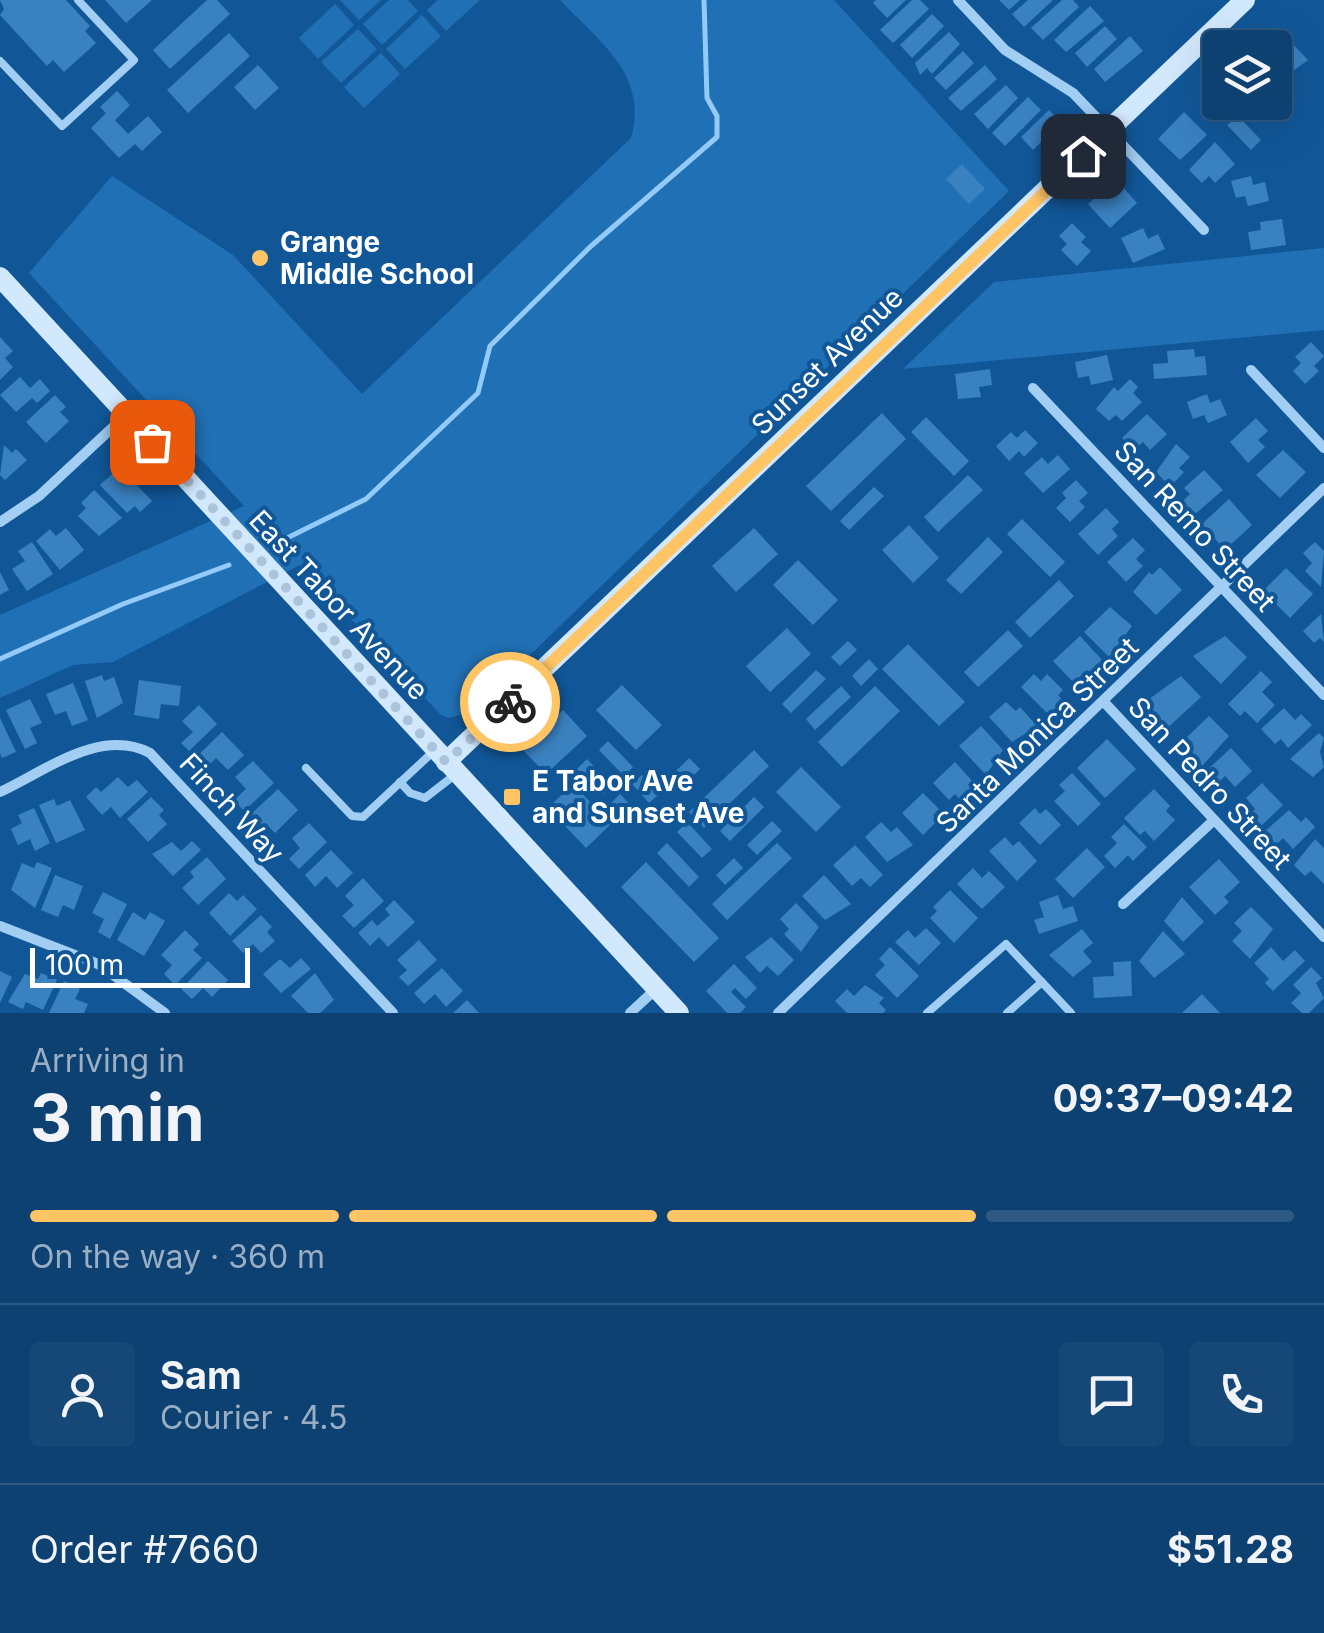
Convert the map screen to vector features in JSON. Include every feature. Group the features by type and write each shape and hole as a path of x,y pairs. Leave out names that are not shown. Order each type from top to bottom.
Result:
{"main road":[{"name":"Sunset Avenue","path":"446,762 1246,0"},
{"name":"East Tabor Avenue","path":"0,277 679,1013"}],"street":[{"path":"958,0 1006,50 1073,93 1204,230"},
{"path":"1250,370 1324,448"},
{"name":"San Remo Street","path":"1033,388 1324,695"},
{"path":"0,522 39,496 127,414"},
{"name":"Santa Monica Street","path":"778,1013 1223,590 1324,488"},
{"name":"San Pedro Street","path":"1104,702 1324,937"},
{"name":"Finch Way","path":"0,792 102,744 120,742 150,753 393,1013"},
{"path":"1123,904 1213,821"},
{"path":"0,926 98,964 165,1013"},
{"path":"630,1013 656,989"}],"lane":[{"path":"0,60 62,126 134,60 78,0"},
{"path":"400,782 410,794 424,798 446,762"},
{"path":"306,768 352,816 362,817 400,782 446,762"},
{"path":"927,1013 1006,944 1071,1013"},
{"path":"1007,1013 1042,982"}],"shaded area":[{"path":"340,0 381,0 359,20"},
{"path":"389,0 408,0 418,11 382,45 363,24"},
{"path":"438,0 480,0 446,31 427,10"},
{"path":"560,0 834,0 1009,191 471,712 449,718 441,715 300,565 113,662 73,665 0,698 0,615 244,506 29,273 112,176 233,255 362,394 631,138 635,115 627,77 604,45"},
{"path":"335,4 354,25 318,59 299,38"},
{"path":"422,15 441,36 405,69 386,49"},
{"path":"358,29 377,49 341,83 321,62"},
{"path":"381,53 400,74 364,108 344,87"},
{"path":"1324,248 1324,330 903,369 994,282"}],"building":[{"path":"0,0 66,0 90,26 85,31 96,43 64,72 53,60 47,66 0,15 4,9"},
{"path":"105,0 152,0 126,23"},
{"path":"207,0 217,0 230,14 170,69 153,50"},
{"path":"906,0 887,18 873,3"},
{"path":"912,0 920,0 929,9 893,43 880,30"},
{"path":"999,0 1020,0 1009,10"},
{"path":"1028,0 1053,0 1024,27 1012,14"},
{"path":"1062,0 1073,0 1079,7 1043,40 1031,28"},
{"path":"1090,6 1104,21 1066,52 1054,40"},
{"path":"932,14 944,26 912,58 900,45"},
{"path":"1105,26 1117,39 1087,67 1075,53"},
{"path":"949,32 960,44 932,74 927,68 920,75 915,63"},
{"path":"229,33 250,56 188,113 167,90"},
{"path":"1130,36 1143,51 1105,82 1094,69"},
{"path":"1292,43 1308,60 1292,72"},
{"path":"963,51 974,63 946,90 934,78"},
{"path":"258,65 279,88 255,110 234,87"},
{"path":"985,65 997,79 961,111 948,98"},
{"path":"1006,85 1018,98 988,129 974,114"},
{"path":"117,91 130,105 115,120 128,134 148,116 162,132 142,151 135,144 119,158 91,128 106,113 100,107"},
{"path":"1028,97 1041,110 1005,146 992,133"},
{"path":"1049,110 1061,123 1033,150 1021,137"},
{"path":"1184,112 1207,135 1180,160 1158,139"},
{"path":"1242,120 1261,140 1251,150 1227,125"},
{"path":"1215,142 1235,164 1215,183 1209,176 1202,183 1189,170"},
{"path":"962,164 985,189 969,204 946,179"},
{"path":"1251,176 1253,185 1265,182 1269,201 1248,206 1245,196 1236,198 1231,181"},
{"path":"1116,179 1137,203 1110,228 1088,204"},
{"path":"1282,219 1286,245 1251,250 1248,232 1261,230 1260,222"},
{"path":"1072,223 1086,237 1081,242 1091,251 1077,266 1061,250 1067,244 1059,236"},
{"path":"1143,228 1148,239 1158,234 1165,249 1133,263 1121,238"},
{"path":"0,337 13,351 5,358 13,367 0,380"},
{"path":"1311,342 1324,356 1314,366 1319,371 1305,384 1293,371 1301,363 1295,357"},
{"path":"1194,349 1195,357 1205,356 1207,375 1154,379 1153,364 1168,363 1167,351"},
{"path":"1107,355 1113,380 1091,385 1089,376 1078,378 1075,362"},
{"path":"990,369 992,385 979,387 981,397 958,399 955,374"},
{"path":"20,377 30,388 40,379 50,391 37,403 32,398 16,412 0,395"},
{"path":"1130,379 1138,387 1133,393 1142,402 1122,421 1116,415 1109,421 1096,409 1114,387 1118,391"},
{"path":"1207,394 1210,403 1220,399 1227,415 1208,423 1204,415 1193,419 1187,402"},
{"path":"55,395 66,407 60,412 69,421 46,443 26,422"},
{"path":"882,413 906,439 831,511 806,486"},
{"path":"1147,414 1167,434 1150,450 1143,442 1134,450 1122,438"},
{"path":"926,417 969,461 954,476 911,432"},
{"path":"1256,418 1268,431 1258,440 1265,447 1248,463 1230,442"},
{"path":"1025,430 1038,443 1024,457 1019,451 1009,461 996,446 1011,432 1017,438"},
{"path":"1176,444 1190,457 1179,468 1184,472 1170,487 1156,472"},
{"path":"4,445 12,453 16,449 27,460 5,480 0,475"},
{"path":"1283,450 1306,472 1280,498 1256,475"},
{"path":"1058,455 1070,469 1043,493 1024,473 1042,457 1048,464"},
{"path":"1204,470 1223,490 1194,515 1182,502 1190,494 1184,488"},
{"path":"112,474 123,485 130,478 152,501 140,512 135,506 127,513 100,485"},
{"path":"968,475 983,490 938,532 924,517"},
{"path":"1076,480 1088,493 1079,501 1085,507 1070,522 1056,508 1066,498 1062,493"},
{"path":"874,487 884,496 849,530 840,521"},
{"path":"94,490 122,518 99,536 78,516 86,508 81,503"},
{"path":"1229,499 1252,525 1225,550 1202,524"},
{"path":"1106,508 1119,522 1112,529 1118,536 1098,555 1078,534"},
{"path":"1022,519 1065,562 1050,577 1007,534"},
{"path":"909,525 939,558 913,583 882,550"},
{"path":"66,528 84,550 60,570 36,541 50,529 56,536"},
{"path":"754,528 778,554 736,592 712,566"},
{"path":"988,537 1003,552 961,594 946,580"},
{"path":"1133,538 1145,550 1136,559 1143,566 1126,582 1107,562"},
{"path":"32,542 53,574 27,591 12,569 25,561 18,551"},
{"path":"1315,542 1324,551 1321,587 1305,571 1312,563 1303,553"},
{"path":"798,560 838,600 813,625 773,585"},
{"path":"1160,567 1182,590 1156,615 1133,592 1149,572 1152,575"},
{"path":"1286,568 1313,594 1290,618 1263,591"},
{"path":"0,572 9,590 0,595"},
{"path":"1059,580 1074,596 1030,638 1015,622"},
{"path":"1110,607 1132,626 1109,657 1084,632"},
{"path":"1321,614 1324,642 1320,638 1314,643 1303,631"},
{"path":"787,628 811,654 770,692 746,666"},
{"path":"1008,630 1023,646 978,687 964,672"},
{"path":"1080,636 1104,662 1073,682 1053,661"},
{"path":"1225,636 1247,657 1221,684 1193,656"},
{"path":"848,641 857,650 840,666 831,657"},
{"path":"908,644 965,702 939,726 882,669"},
{"path":"869,659 878,669 861,686 852,676"},
{"path":"816,670 826,679 791,713 782,704"},
{"path":"1261,671 1272,682 1262,692 1275,705 1257,723 1245,711 1240,716 1228,704"},
{"path":"1034,674 1041,681 1047,674 1063,690 1058,695 1063,701 1049,715 1021,687"},
{"path":"102,675 104,681 114,677 123,703 97,718 85,681"},
{"path":"1181,676 1201,697 1162,733 1145,714 1154,705 1149,699"},
{"path":"139,680 181,686 179,706 161,704 159,719 134,715"},
{"path":"73,683 88,720 72,726 66,711 55,715 46,694"},
{"path":"622,685 662,725 636,750 596,710"},
{"path":"841,686 851,697 815,730 806,719"},
{"path":"875,686 900,711 842,767 818,742"},
{"path":"30,699 42,723 30,728 37,743 25,749 6,710"},
{"path":"1006,702 1016,711 1020,707 1037,726 1012,742 989,717"},
{"path":"199,705 217,724 189,751 181,743 193,732 182,721"},
{"path":"1284,708 1295,720 1301,714 1312,725 1288,748 1281,739 1275,744 1261,729"},
{"path":"563,710 587,736 546,774 522,749"},
{"path":"1209,716 1229,736 1202,766 1187,749 1193,743 1187,737"},
{"path":"0,718 16,752 2,758 0,753"},
{"path":"981,726 1003,750 986,775 959,746"},
{"path":"222,732 244,755 228,770 216,758 205,769 195,758"},
{"path":"1319,733 1324,738 1320,752 1324,767 1313,777 1290,759"},
{"path":"1107,739 1136,769 1105,798 1077,768"},
{"path":"608,741 633,767 624,776 599,750"},
{"path":"1231,748 1252,771 1235,787 1225,776 1218,783 1206,771"},
{"path":"754,750 769,766 704,828 689,812"},
{"path":"689,758 700,769 683,786 672,775"},
{"path":"587,759 612,785 603,795 577,769"},
{"path":"253,761 274,783 244,811 234,800 246,789 235,777"},
{"path":"955,762 976,785 960,800 955,794 949,800 933,783"},
{"path":"801,767 841,807 816,832 776,792"},
{"path":"1072,773 1101,804 1078,826 1054,801 1065,791 1059,785"},
{"path":"642,775 659,794 649,803 632,784"},
{"path":"118,777 128,787 137,780 148,792 120,818 111,807 102,815 86,797 96,787 101,792"},
{"path":"1262,783 1283,805 1259,828 1248,816 1255,809 1246,798"},
{"path":"573,784 611,824 586,848 548,808"},
{"path":"278,789 298,810 275,833 267,825 261,830 249,816"},
{"path":"1154,789 1170,806 1166,811 1175,820 1154,841 1145,831 1140,835 1124,818"},
{"path":"923,793 939,809 933,815 938,820 923,835 902,813"},
{"path":"620,794 637,812 628,821 611,803"},
{"path":"151,797 164,810 159,815 167,824 148,842 127,819"},
{"path":"754,797 764,807 730,841 720,831"},
{"path":"54,799 57,806 70,800 85,830 56,843 39,805"},
{"path":"34,808 50,843 35,851 30,839 18,845 11,829 22,823 18,815"},
{"path":"1035,808 1040,814 1046,809 1061,825 1040,845 1019,823"},
{"path":"1289,810 1301,822 1306,817 1315,827 1293,849 1283,838 1275,846 1263,833"},
{"path":"772,821 782,831 757,855 747,845"},
{"path":"687,822 712,849 702,858 677,832"},
{"path":"881,822 891,832 897,827 913,845 887,862 865,837"},
{"path":"309,823 327,842 299,869 289,859 300,848 292,838"},
{"path":"1124,824 1147,847 1133,861 1128,855 1115,868 1104,856 1117,843 1111,837"},
{"path":"1005,837 1013,846 1019,841 1037,861 1017,881 989,851"},
{"path":"1315,839 1324,848 1324,884 1311,871 1305,876 1294,865"},
{"path":"192,841 201,850 173,876 152,854 172,842 181,851"},
{"path":"667,843 699,877 689,887 657,853"},
{"path":"777,843 792,858 727,920 712,904"},
{"path":"855,845 883,875 870,887 861,878 852,886 833,865"},
{"path":"1087,848 1105,867 1073,898 1055,879"},
{"path":"331,850 353,873 337,888 326,876 315,887 305,875"},
{"path":"207,857 226,879 198,905 182,888 194,877 190,872"},
{"path":"734,858 743,868 725,885 716,875"},
{"path":"1219,859 1240,882 1224,897 1229,902 1215,915 1189,887"},
{"path":"37,862 52,868 35,908 11,890 22,863 34,868"},
{"path":"646,862 719,938 694,962 621,887"},
{"path":"973,868 982,878 989,871 1005,887 982,909 957,884"},
{"path":"55,875 83,886 74,910 63,905 58,917 41,910"},
{"path":"824,875 851,904 825,920 802,896"},
{"path":"363,878 384,901 354,928 342,916 354,905 345,896"},
{"path":"950,890 978,918 954,943 930,918 937,911 933,907"},
{"path":"103,892 127,904 110,939 98,932 104,919 92,913"},
{"path":"229,893 237,901 243,895 257,909 230,936 209,913"},
{"path":"1058,895 1063,909 1073,906 1078,921 1039,934 1034,920 1044,917 1039,902"},
{"path":"1182,897 1204,922 1183,942 1164,921"},
{"path":"394,900 415,922 388,947 379,937 370,946 358,933 372,920 377,926 390,915 385,909"},
{"path":"796,903 819,927 801,952 784,934 789,929 780,919"},
{"path":"1251,907 1273,929 1250,959 1232,941 1242,931 1234,923"},
{"path":"133,912 145,920 150,912 165,921 144,956 117,940"},
{"path":"261,915 272,927 267,932 275,941 261,953 253,944 243,953 232,941"},
{"path":"926,928 941,943 919,965 895,942 908,930 915,938"},
{"path":"1082,929 1093,943 1083,951 1092,962 1073,977 1049,955"},
{"path":"185,930 199,944 193,950 202,958 175,985 164,974 172,965 161,955"},
{"path":"1163,931 1185,954 1154,978 1139,961"},
{"path":"771,937 794,960 778,976 767,966 760,973 745,957"},
{"path":"419,940 437,960 408,986 399,977 407,970 397,960"},
{"path":"890,947 919,976 897,998 875,975 885,965 879,959"},
{"path":"1271,947 1283,961 1295,950 1305,961 1273,991 1265,983 1269,979 1254,963"},
{"path":"301,958 311,969 281,993 263,974 280,959 290,968"},
{"path":"208,961 228,980 212,997 203,988 192,999 181,989"},
{"path":"1131,961 1132,996 1094,998 1093,977 1114,976 1113,962"},
{"path":"734,964 757,988 746,999 735,988 731,992 746,1007 740,1013 727,1013 706,991"},
{"path":"1311,967 1322,978 1316,983 1324,998 1309,1013 1302,1013 1291,1003 1301,993 1293,985"},
{"path":"442,968 463,991 446,1007 435,994 424,1004 414,993"},
{"path":"0,971 12,977 0,1003"},
{"path":"41,973 57,980 43,1010 26,1002 23,1009 8,1002 25,974 38,979"},
{"path":"315,973 334,1000 320,1013 308,1013 291,996"},
{"path":"64,981 80,989 75,999 88,1004 84,1013 49,1013"},
{"path":"865,985 884,998 879,1003 886,1010 883,1013 847,1013 835,1001 847,989 854,996"},
{"path":"1202,994 1220,1013 1182,1013"},
{"path":"467,1000 479,1013 453,1013"}],"waterway":[{"path":"279,542 366,499 478,393 490,346 590,247 717,137 717,116 707,98 704,0"},
{"path":"0,659 123,604 229,565"}],"way so far":[{"path":"152,442 446,762 510,702"}],"place":[{"name":"Grange Middle School","path":"260,258"},
{"name":"E Tabor Ave and Sunset Ave","path":"512,797"}],"route":[{"path":"510,702 1083,156"}]}
